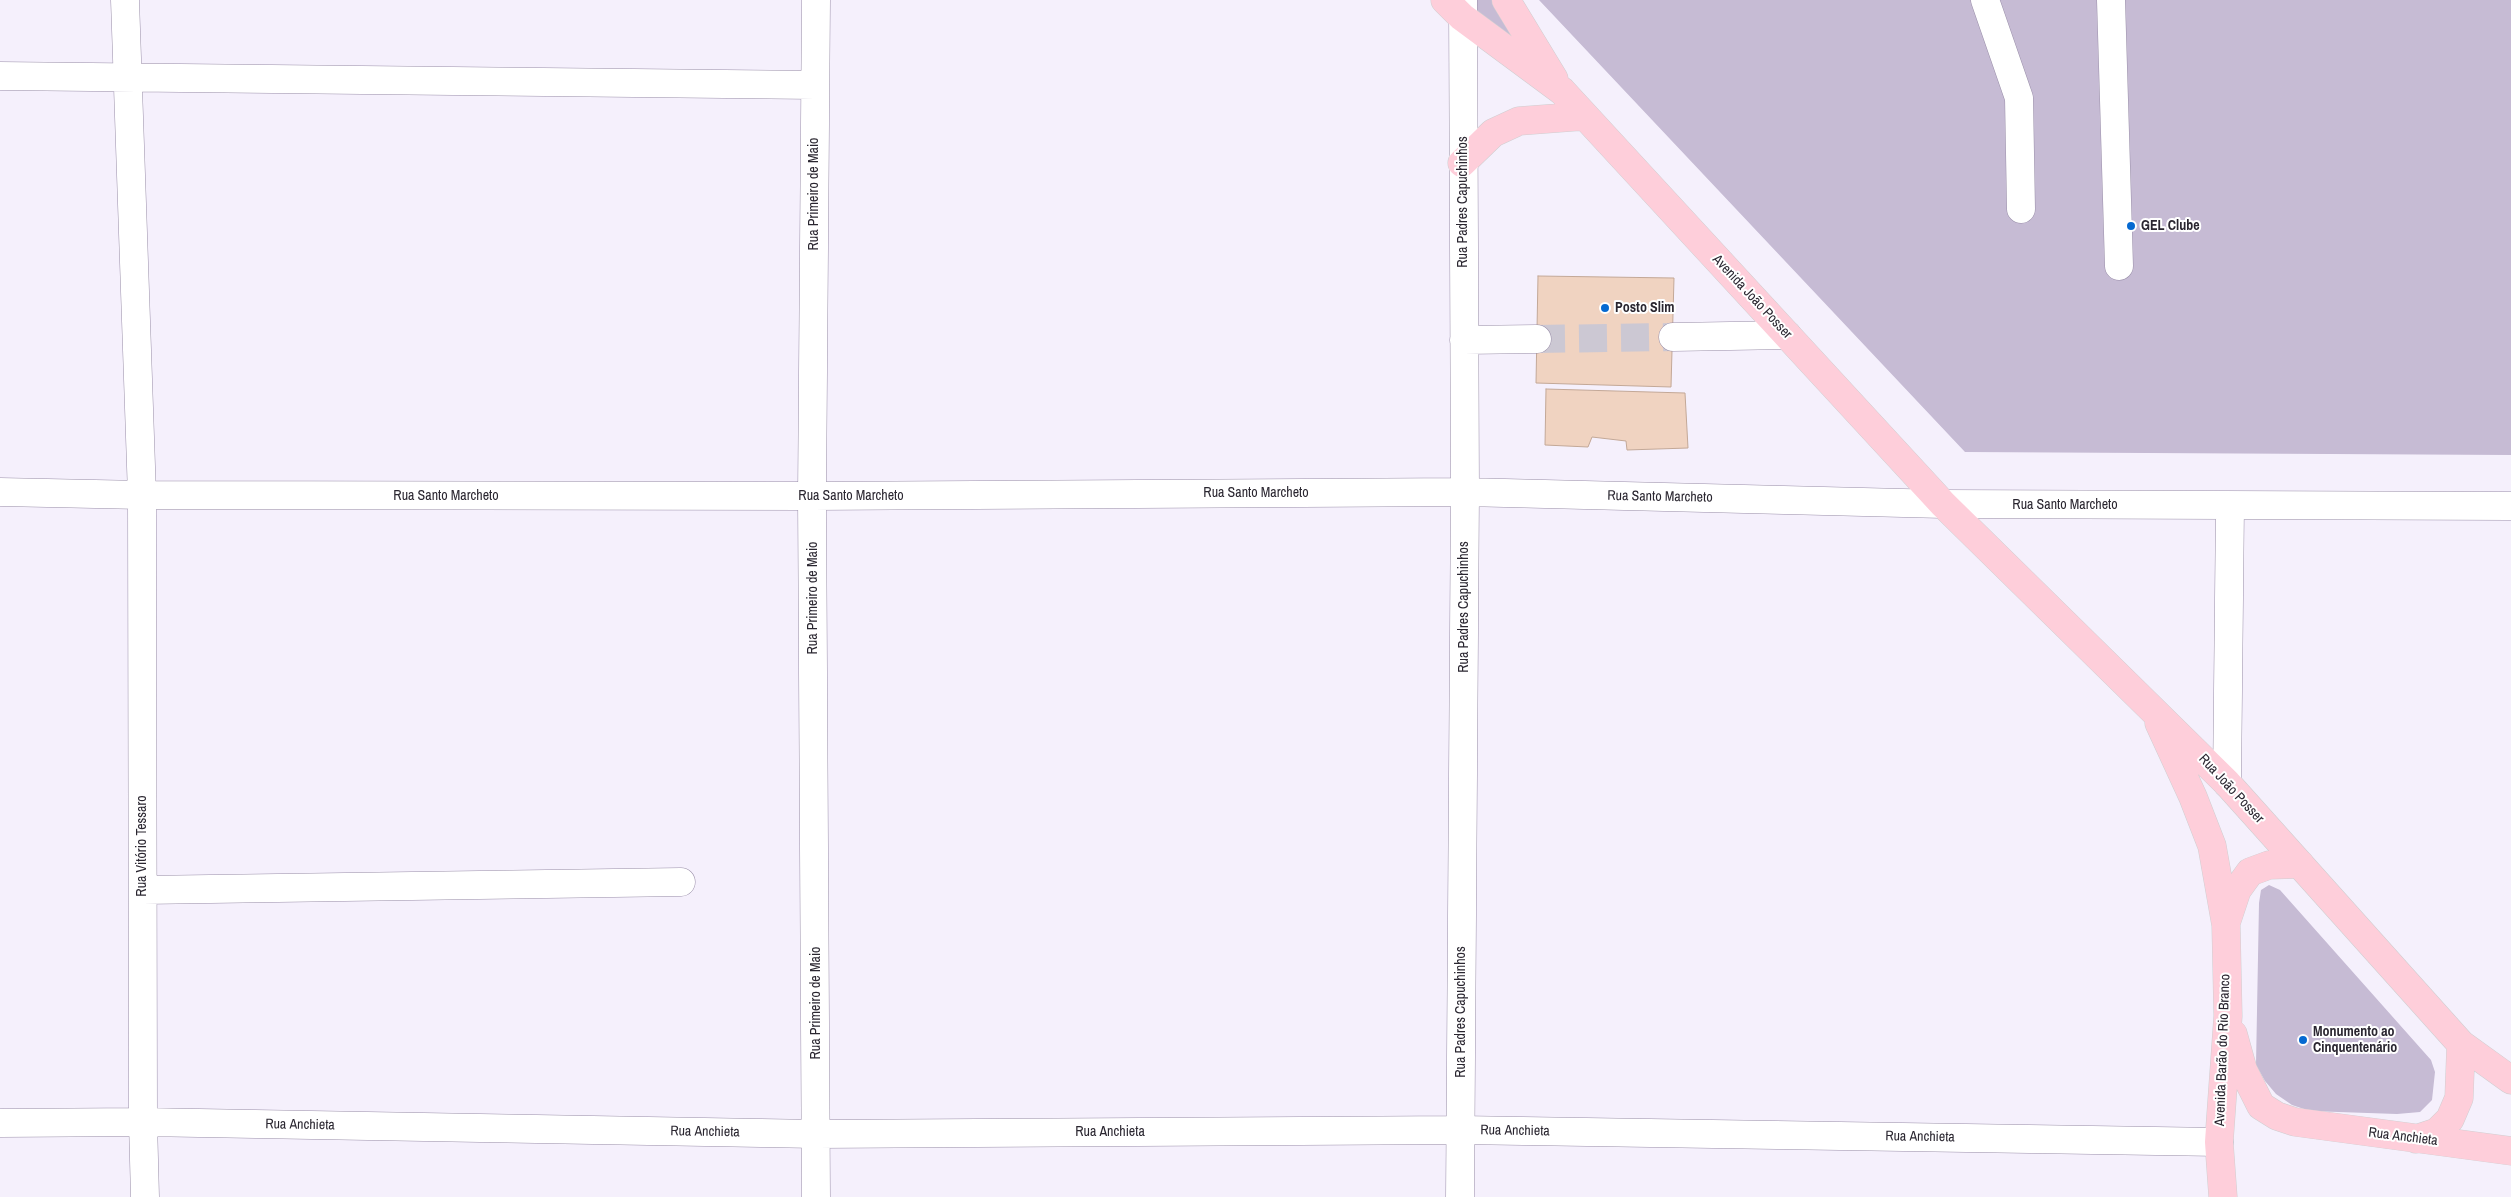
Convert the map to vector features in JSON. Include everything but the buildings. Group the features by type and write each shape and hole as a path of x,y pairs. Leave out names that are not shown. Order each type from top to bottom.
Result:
{"main road":[{"name":"Avenida João Posser","path":"1506,0 1562,91"},
{"name":"Avenida João Posser","path":"1456,6 1562,91 1943,504"},
{"path":"1462,163 1493,133 1519,121 1585,116"},
{"name":"Rua João Posser","path":"1943,504 2227,782 2461,1044 2511,1080"},
{"name":"Avenida Barão do Rio Branco","path":"2150,706 2194,797 2212,846 2226,925 2228,1016 2219,1142 2223,1197"},
{"path":"2226,925 2237,890 2250,872 2269,865 2300,864"},
{"name":"Rua Anchieta","path":"2228,1016 2243,1070 2261,1106 2277,1116 2294,1122 2511,1151"},
{"path":"2416,1139 2437,1132 2450,1119 2460,1098 2461,1044"}],"street":[{"name":"Rua Vitório Tessaro","path":"125,0 142,495 142,890 145,1197"},
{"name":"Rua Primeiro de Maio","path":"816,0 812,496 816,1197"},
{"path":"1985,0 2019,98 2022,209"},
{"path":"2111,0 2118,266"},
{"name":"Rua Padres Capuchinhos","path":"1456,6 1462,163 1465,492 1460,1197"},
{"path":"0,76 815,85"},
{"path":"1673,337 1787,335"},
{"path":"1464,340 1537,339"},
{"name":"Rua Santo Marcheto","path":"0,492 142,495 812,496 1465,492 1943,504 2511,506"},
{"path":"2227,782 2230,506"},
{"path":"142,890 681,882"},
{"name":"Rua Anchieta","path":"0,1123 143,1122 817,1134 1460,1130 2219,1142"}],"shaded area":[{"path":"1473,0 1498,0 1533,66 1473,11"},
{"name":"GEL Clube","path":"1539,0 2511,0 2511,455 1965,452"},
{"path":"2269,885 2280,890 2431,1060 2435,1072 2432,1100 2420,1112 2397,1114 2310,1111 2292,1105 2276,1094 2265,1081 2256,1065 2259,903 2261,890"}],"tunnel":[{"path":"1537,339 1673,337"}],"place":[{"name":"GEL Clube","path":"2131,226"},
{"name":"Posto Slim","path":"1605,308"},
{"name":"Monumento ao Cinquentenário","path":"2303,1040"}]}
